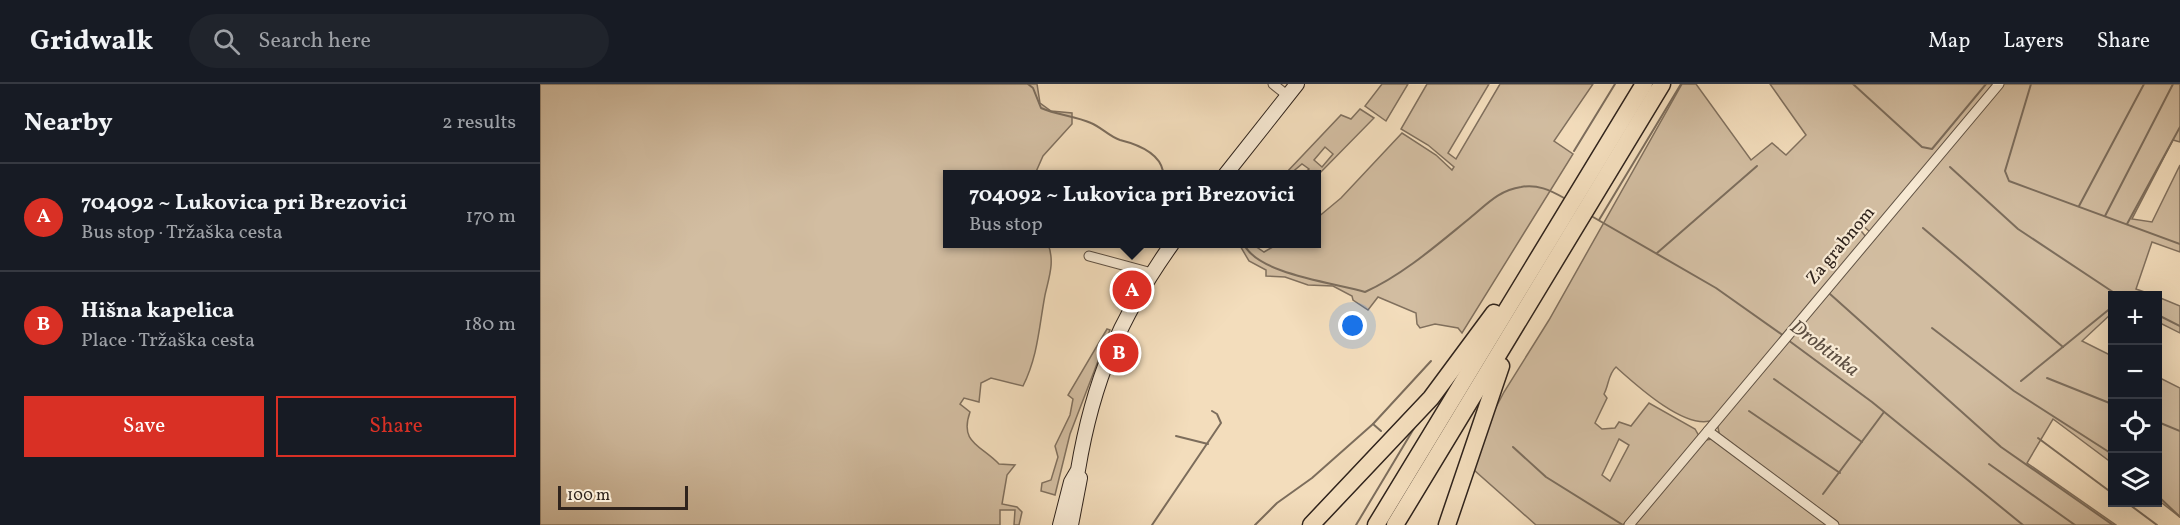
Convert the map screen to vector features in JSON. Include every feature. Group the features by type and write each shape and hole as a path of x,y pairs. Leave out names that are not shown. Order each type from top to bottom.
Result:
{"highway":[{"path":"1376,525 1644,84"},
{"path":"1395,525 1662,84"},
{"path":"1311,525 1431,398 1556,228"},
{"path":"1447,525 1492,390 1519,320"}],"main road":[{"path":"1228,170 1297,84"},
{"path":"1060,525 1071,482 1078,470 1103,367 1128,314 1169,248"},
{"path":"1071,525 1080,482 1078,470"}],"street":[{"path":"1273,84 1288,96"},
{"name":"Za grabnom","path":"1629,525 1999,84"},
{"path":"1089,256 1152,273"},
{"path":"1708,430 1834,525"}],"shaded area":[{"path":"540,84 1037,84 1040,103 1051,111 1072,113 1072,124 1043,156 1037,170 943,170 943,248 1049,248 1050,251 1051,270 1037,341 1032,364 1023,386 991,378 981,383 979,402 964,398 960,404 970,412 967,431 974,442 999,464 1015,465 1007,475 1002,504 1017,507 1022,512 1019,525 1014,525 1015,510 1000,510 1000,525 540,525"},
{"path":"1382,84 1408,84 1386,121 1365,106"},
{"path":"1427,84 1489,84 1448,153 1456,159 1500,84 1593,84 1554,141 1573,154 1462,333 1458,328 1435,324 1420,328 1417,324 1416,313 1378,297 1368,310 1353,300 1352,296 1333,286 1308,285 1285,277 1266,276 1266,270 1249,261 1241,248 1258,248 1264,252 1271,248 1321,248 1321,215 1341,198 1402,133 1436,155 1452,170 1454,167 1428,145 1401,129"},
{"path":"1682,84 1696,84 1751,160 1772,143 1786,155 1806,135 1770,84 1996,84 1870,232 1861,224 1858,227 1866,237 1713,420 1702,422 1676,413 1648,395 1616,367 1613,370 1604,394 1607,398 1595,423 1602,429 1615,428 1619,422 1631,426 1649,403 1695,429 1699,436 1623,525 1536,525 1474,470 1493,413 1549,320","holes":["1619,439 1629,445 1610,481 1602,475"]},
{"path":"2004,84 2180,84 2180,142 2173,140 2132,219 2152,222 2180,165 2180,252 2152,242 2136,289 2142,291 2108,291 2108,317 2082,341 2108,354 2108,460 2053,419 2027,463 2116,525 1839,525 1720,437 1717,423"},
{"path":"1360,109 1374,118 1321,172 1321,170 1308,170 1302,164 1295,170 1289,170 1341,115 1351,119","holes":["1325,147 1333,154 1322,167 1314,160"]},
{"path":"2162,299 2180,306 2180,333 2162,324"},
{"path":"1107,329 1110,330 1070,434 1055,495 1041,491 1042,483 1051,480 1058,457 1055,446 1070,415 1073,399 1068,395"},
{"path":"2162,379 2180,388 2180,517 2162,503"},
{"path":"1712,439 1828,525 1632,525 1706,440"}],"waterway":[{"name":"Drobtinka","path":"1028,84 1033,88 1041,108 1091,123 1116,139 1140,147 1157,159 1163,170"},
{"path":"1574,151 1615,84"},
{"path":"1599,220 1681,84"},
{"path":"1853,84 1922,147 1932,149 1986,84"},
{"path":"2031,84 2005,171 2009,181 2180,244"},
{"path":"2079,206 2144,84"},
{"path":"2105,216 2173,84"},
{"path":"2127,224 2180,127"},
{"path":"1657,253 1757,166"},
{"path":"1950,167 2018,229 2111,291"},
{"name":"Drobtinka","path":"1247,248 1264,263 1280,270 1365,292 1406,268 1487,203 1506,191 1532,186 1548,190 1564,198"},
{"name":"Drobtinka","path":"1593,217 1716,288 1784,336"},
{"path":"1923,228 2063,347"},
{"path":"1830,294 2001,447 2113,525"},
{"path":"2021,381 2108,310"},
{"path":"2162,317 2180,326"},
{"path":"1932,328 2014,391 2110,453"},
{"name":"Drobtinka","path":"1788,340 1872,402 2023,525"},
{"path":"1373,424 1431,361"},
{"path":"2047,378 2108,402"},
{"path":"1774,379 1862,442"},
{"path":"1152,525 1221,423 1217,414 1212,411"},
{"path":"1749,411 1840,473"},
{"path":"1823,494 1884,412"},
{"path":"1255,525 1277,503 1312,478 1373,424 1381,431"},
{"path":"2162,424 2180,431"},
{"path":"1356,525 1416,425"},
{"path":"1176,436 1208,444"},
{"path":"2038,438 2108,490"},
{"path":"1513,447 1546,477 1623,525"},
{"path":"1989,464 2075,525"},
{"path":"2162,500 2180,517"},
{"path":"2133,507 2157,525"}],"place":[{"name":"704092 ~ Lukovica pri Brezovici","path":"1132,290"},
{"name":"Hišna kapelica","path":"1119,353"}]}
